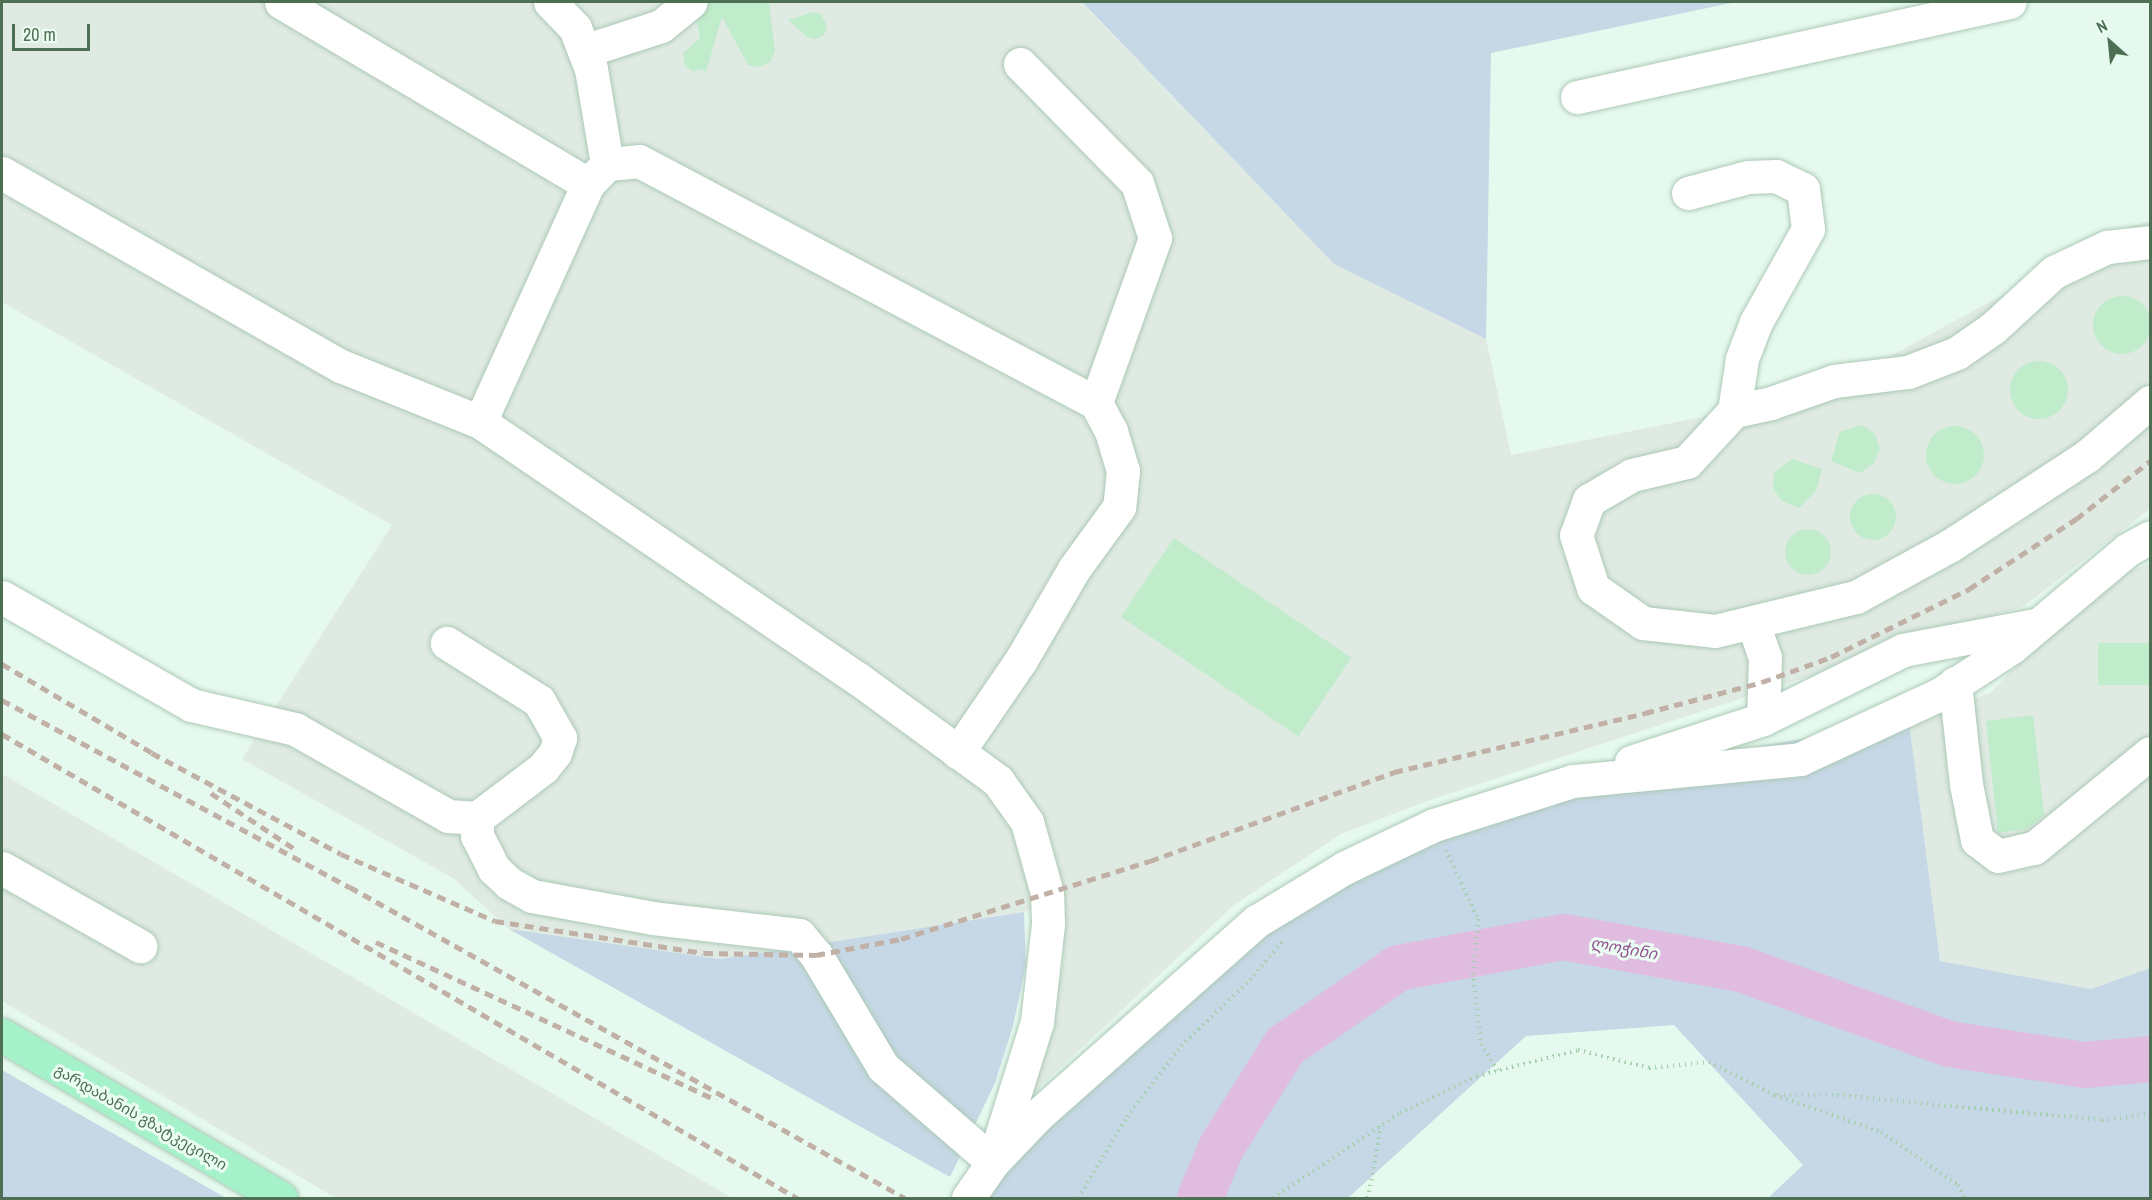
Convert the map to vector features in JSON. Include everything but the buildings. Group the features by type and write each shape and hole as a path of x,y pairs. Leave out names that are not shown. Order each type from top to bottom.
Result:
{"main road":[{"name":"გარდაბანის გზატკეცილი","path":"2,1035 281,1198"}],"street":[{"path":"281,2 597,174 639,161 1096,403 1111,431 1123,471 1119,507 1074,570 1022,660 958,752"},
{"path":"480,422 597,174 591,69 575,28 550,2"},
{"path":"584,51 661,26 691,2"},
{"path":"1577,97 2010,2"},
{"path":"1020,64 1137,183 1155,238 1096,403"},
{"path":"2,174 341,366 480,422 857,678 998,781 1015,801 1027,822 1047,893 1048,924 1037,1022 993,1162"},
{"path":"1688,193 1748,177 1776,176 1803,189 1808,229 1756,322 1742,359 1734,411 1688,462 1632,474 1589,500 1576,536 1593,588 1643,623 1715,631 1856,597 1951,545 2087,456 2151,402"},
{"path":"1734,411 1771,404 1834,381 1908,372 1957,353 1993,328 2054,272 2107,247 2151,242"},
{"path":"1573,781 1800,759 1955,683 2039,625 2127,550 2151,537"},
{"path":"2,597 191,705 295,729 448,816 477,818 543,768 555,753 560,738 539,701 447,642"},
{"path":"1754,623 1765,657 1763,719"},
{"path":"968,1198 993,1162 1037,1116 1257,921 1344,868 1434,825 1763,719 1903,650 2039,625"},
{"path":"1955,683 1966,784 1977,840 1998,856 2034,848 2151,753"},
{"path":"477,818 477,836 494,869 532,896 653,918 799,934 816,954 883,1067 993,1162"},
{"path":"2,868 140,946"}],"path":[{"path":"1434,825 1478,919 1473,973 1481,1044 1497,1070"},
{"path":"1078,1198 1126,1117 1181,1046 1250,980 1286,937"},
{"path":"1273,1198 1381,1125 1477,1076 1578,1050 1649,1068 1709,1062 1775,1095 1881,1132 1958,1185 1965,1198"},
{"path":"1775,1095 1837,1095 2102,1120 2151,1114"},
{"path":"1368,1198 1381,1125"}],"shaded area":[{"path":"2,2 1081,2 1334,264 1486,339 1511,455 1823,393 2125,228 2150,221 2150,509 2024,606 1430,800 1341,834 1234,905 1027,1099 1063,967 1065,897 1024,912 720,959 509,929 453,878 242,759 392,525 2,302"},
{"path":"1082,2 1736,2 1491,53 1486,339 1334,264"},
{"path":"2150,563 2150,968 2091,989 1940,961 1909,721 1990,693 2031,651 2120,575"},
{"path":"1909,721 1940,961 2091,989 2150,968 2150,1198 1768,1198 1803,1165 1674,1025 1526,1036 1348,1198 987,1198 1012,1160 1263,933 1401,856 1522,806 1766,745"},
{"path":"2,774 732,1198 336,1198 2,1001"},
{"path":"1024,912 1026,965 1013,1026 995,1083 950,1177 509,929 720,959"},
{"path":"2,1070 226,1198 2,1198"}],"waterway":[{"name":"ლოჭინი","path":"1200,1198 1222,1146 1285,1046 1398,968 1563,937 1741,969 1949,1044 2085,1065 2150,1059"}],"railway":[{"path":"152,753 341,854 495,921 704,953 816,955 901,939 1150,861 1394,772 1645,713 1762,682 1831,657 1969,589 2076,519 2150,461"},
{"path":"2,664 159,757"},
{"path":"2,700 350,887 905,1198"},
{"path":"2,734 797,1198"},
{"path":"211,793 296,850"},
{"path":"376,942 716,1100"}]}
